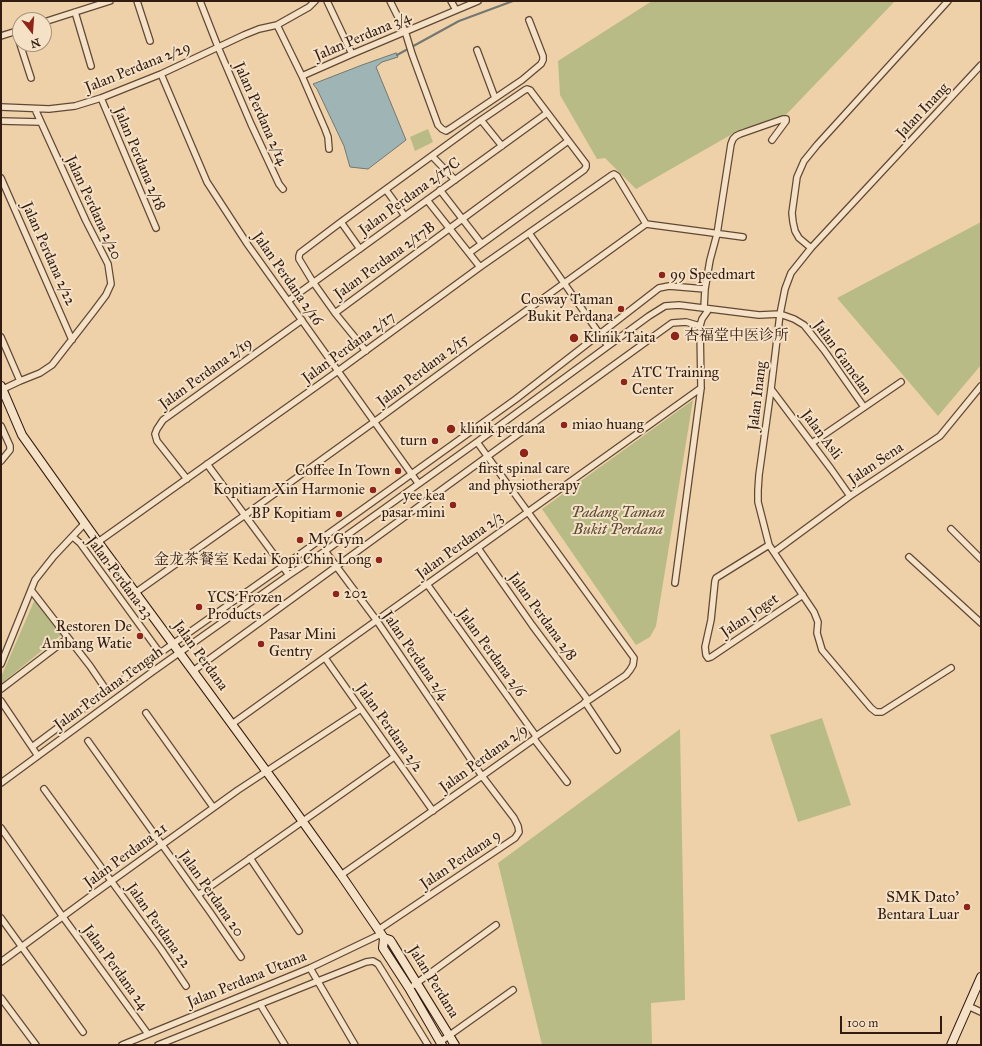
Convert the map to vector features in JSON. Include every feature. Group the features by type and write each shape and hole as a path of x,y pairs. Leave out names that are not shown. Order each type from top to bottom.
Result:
{"street":[{"path":"52,19 110,1"},
{"path":"137,1 150,41"},
{"name":"Jalan Perdana 2/14","path":"200,1 254,130 279,184 283,189"},
{"path":"315,1 309,7 277,25 302,76 325,129 328,137 329,149"},
{"path":"327,1 352,54"},
{"path":"390,1 405,31 438,125 442,129 446,130 495,98 536,68 543,60 543,56 529,20"},
{"path":"451,1 456,10"},
{"name":"Jalan Perdana 3/4","path":"302,76 478,1"},
{"path":"811,248 799,238 795,231 793,222 793,206 797,178 804,161 948,1"},
{"path":"75,12 91,66"},
{"name":"Jalan Perdana 2/29","path":"1,107 50,109 75,106 100,98 161,74 244,35 259,29 277,25"},
{"path":"1,36 12,33"},
{"path":"477,50 495,98"},
{"path":"23,52 31,78"},
{"name":"Jalan Inang","path":"951,668 882,712 876,712 871,708 822,650 818,633 818,622 814,612 769,545 758,502 758,490 780,314 785,289 791,273 811,248 981,66"},
{"name":"Jalan Perdana 2/16","path":"161,74 207,182 248,245 418,483"},
{"path":"366,351 335,313 314,282 299,259 300,253 481,120 527,89 530,90 586,164 586,167 584,170 469,253"},
{"name":"Jalan Perdana 2/18","path":"100,98 156,228"},
{"name":"Jalan Perdana 2/20","path":"1,388 40,373 52,365 106,295 111,284 108,264 86,221 40,122 35,108"},
{"name":"Jalan Perdana 2/17C","path":"288,300 547,113"},
{"path":"675,583 701,388 700,326 707,309 705,289 710,260 717,234 731,144 733,139 740,134 786,118 786,121 772,140"},
{"path":"481,120 502,146"},
{"path":"1,122 40,122"},
{"name":"Jalan Perdana 2/17B","path":"335,313 568,141"},
{"path":"432,156 455,180"},
{"name":"Jalan Perdana 2/17","path":"98,542 366,351 480,267 612,175 614,174 617,176 646,224"},
{"name":"Jalan Perdana 2/22","path":"1,178 72,340"},
{"path":"386,190 405,216"},
{"path":"440,190 481,243"},
{"path":"427,200 480,267"},
{"path":"341,222 360,249"},
{"path":"646,224 717,234 743,236"},
{"name":"Jalan Perdana 2/15","path":"135,593 374,422 476,346 646,224"},
{"path":"529,233 608,346"},
{"path":"32,747 107,691 516,399 659,288 670,286 705,289"},
{"name":"Jalan Perdana Tengah","path":"1,784 180,652 325,551 649,316 665,306 678,305 759,315 780,314"},
{"name":"Jalan Gamelan","path":"780,314 794,319 804,325 824,350 864,408"},
{"name":"Jalan Perdana 2/19","path":"187,479 157,441 155,434 157,428 163,420 302,320"},
{"path":"193,670 672,323 686,322 700,326"},
{"path":"1,337 20,381"},
{"path":"812,443 901,382"},
{"name":"Jalan Sena","path":"774,552 850,496 940,436 981,386"},
{"name":"Jalan Perdana","path":"1,388 22,435 98,542 180,652 341,875 381,934 390,940 455,1045"},
{"name":"Jalan Perdana 2/3","path":"232,724 701,388"},
{"name":"Jalan Asli","path":"771,389 850,496"},
{"path":"1,426 10,446 10,450 1,461"},
{"path":"477,442 528,512"},
{"path":"208,464 289,575"},
{"name":"Jalan Perdana 2/9","path":"341,875 586,701 626,675 633,665 634,658 528,512"},
{"path":"1,664 35,580 54,556 85,523"},
{"path":"951,528 981,559"},
{"name":"Jalan Perdana 23","path":"73,537 80,543 160,653"},
{"name":"Jalan Joget","path":"769,545 716,578 711,620 705,647 708,658 803,595"},
{"name":"Jalan Perdana 2/8","path":"478,548 586,701 617,750"},
{"name":"Jalan Perdana 2/4","path":"325,551 376,621 482,776"},
{"path":"909,557 981,623"},
{"name":"Jalan Perdana 2/6","path":"427,584 567,782"},
{"path":"31,590 107,691"},
{"path":"1,689 68,638"},
{"name":"Jalan Perdana 2/2","path":"325,658 433,811"},
{"path":"1,701 38,756"},
{"name":"Jalan Perdana 21","path":"1,962 213,808 266,771 361,709"},
{"path":"146,713 213,808"},
{"name":"Jalan Perdana 20","path":"88,741 241,957"},
{"path":"198,895 250,858 277,841 394,757"},
{"name":"Jalan Perdana 9","path":"381,934 515,838 519,832 516,822 482,776"},
{"name":"Jalan Perdana 22","path":"44,789 161,949 186,986"},
{"name":"Jalan Perdana 24","path":"1,828 148,1034"},
{"path":"250,858 298,931"},
{"path":"1,918 83,1032"},
{"path":"409,988 496,925"},
{"name":"Jalan Perdana","path":"381,934 383,948 409,988 441,1043"},
{"name":"Jalan Perdana Utama","path":"122,1045 310,968 381,934"},
{"path":"158,1045 318,980 366,962 373,962 378,964 428,1045"},
{"path":"310,968 355,1045"},
{"path":"952,1045 981,977"},
{"path":"441,1043 449,1035 513,990"},
{"path":"1,998 36,1045"},
{"path":"260,1004 285,1045"},
{"path":"968,1006 981,1012"}],"green space":[{"path":"652,1 895,1 780,121 741,129 636,189 605,158 597,159 560,95 558,61"},
{"path":"428,129 433,142 415,151 410,137"},
{"path":"981,222 981,365 938,416 837,298"},
{"name":"Padang Taman Bukit Perdana","path":"693,400 656,626 650,637 636,645 542,509"},
{"path":"35,599 61,635 1,684 1,677"},
{"path":"822,718 851,805 798,822 770,735"},
{"path":"680,729 685,1000 651,1003 652,1045 542,1045 498,863"}],"shaded area":[{"path":"396,53 398,57 382,62 376,67 406,140 368,169 350,167 344,146 317,89 313,84"}],"waterway":[{"path":"397,55 459,21 513,1"}],"place":[{"name":"99 Speedmart","path":"662,275"},
{"name":"Cosway Taman Bukit Perdana","path":"621,309"},
{"name":"杏福堂中医诊所","path":"675,336"},
{"name":"Klinik Taita","path":"574,338"},
{"name":"ATC Training Center","path":"624,382"},
{"name":"miao huang","path":"564,425"},
{"name":"klinik perdana","path":"451,429"},
{"name":"turn","path":"435,441"},
{"name":"first spinal care and physiotherapy","path":"524,453"},
{"name":"Coffee In Town","path":"398,471"},
{"name":"Kopitiam Xin Harmonie","path":"373,490"},
{"name":"yee kea pasar mini","path":"453,505"},
{"name":"BP Kopitiam","path":"339,514"},
{"name":"My Gym","path":"300,540"},
{"name":"金龙茶餐室 Kedai Kopi Chin Long","path":"379,560"},
{"name":"202","path":"336,594"},
{"name":"YCS Frozen Products","path":"199,607"},
{"name":"Restoren De Ambang Watie","path":"140,636"},
{"name":"Pasar Mini Gentry","path":"261,644"},
{"name":"SMK Dato' Bentara Luar","path":"967,907"}]}
